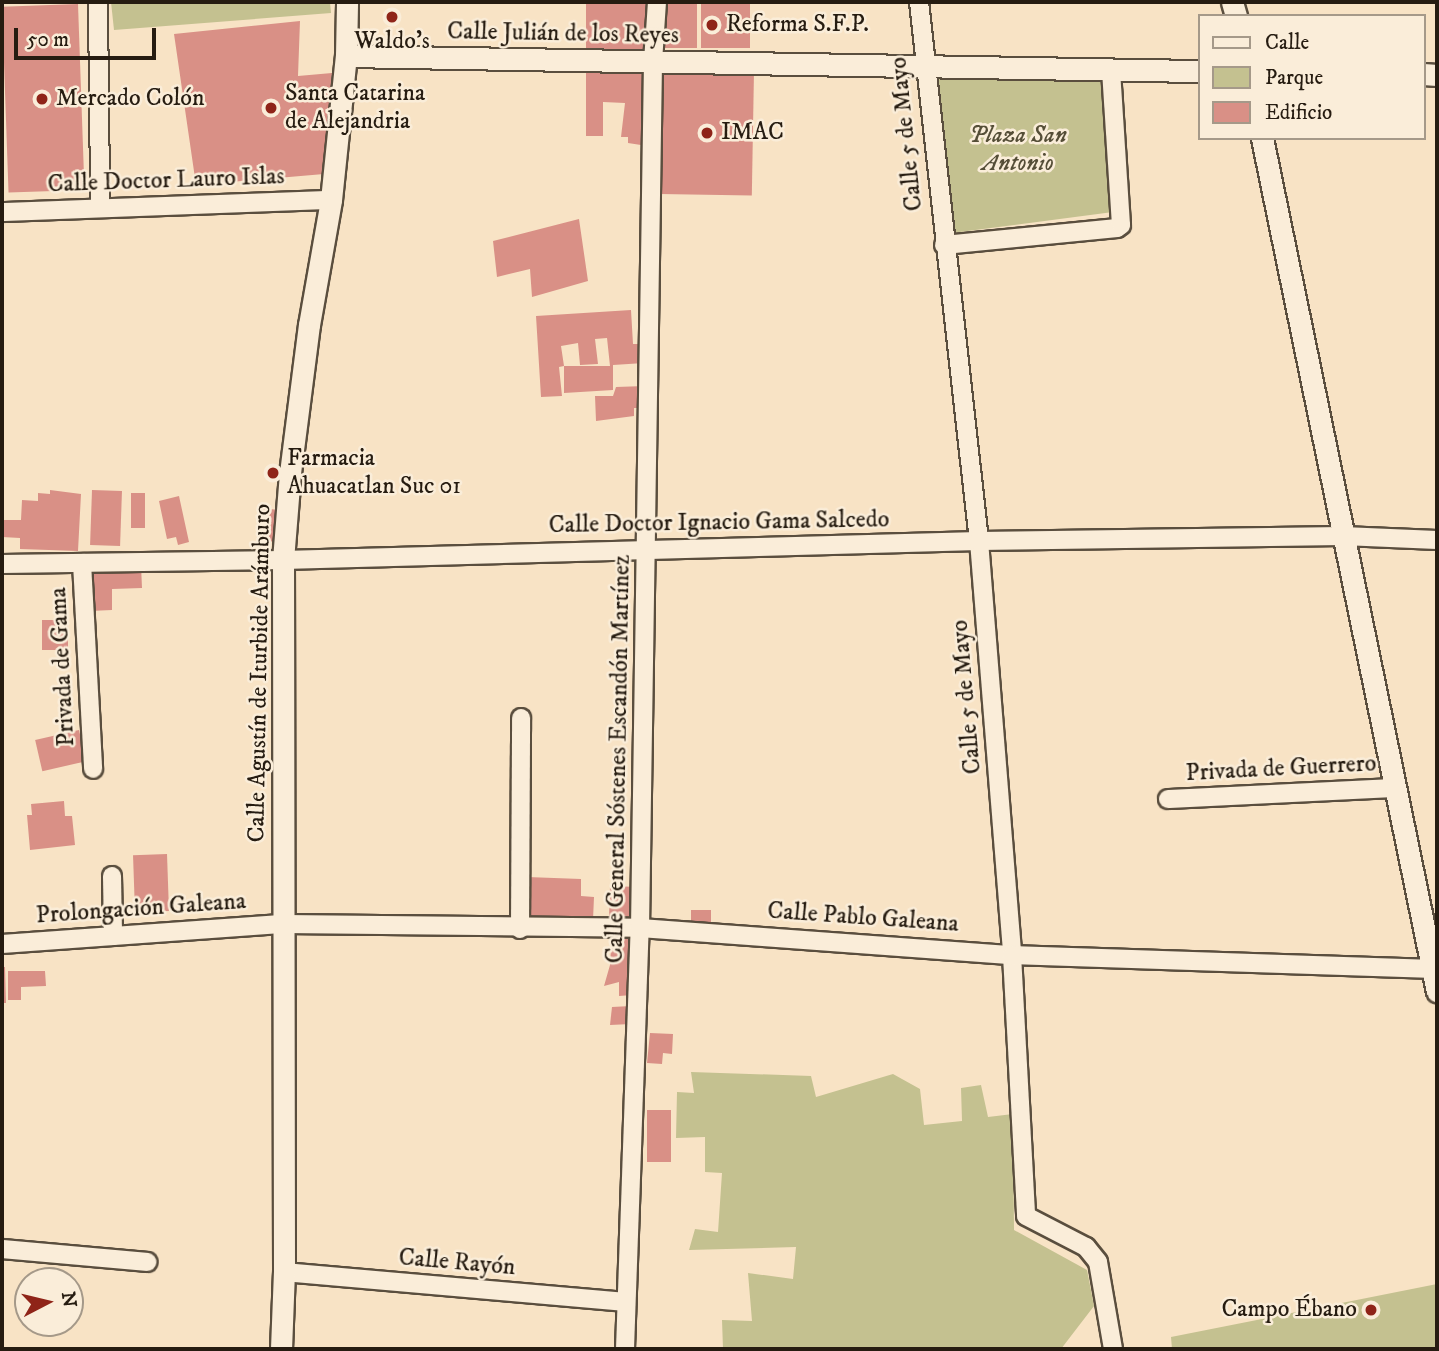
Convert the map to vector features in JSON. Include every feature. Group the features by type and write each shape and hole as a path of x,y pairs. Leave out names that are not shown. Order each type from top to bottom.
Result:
{"street":[{"path":"97,2 100,207"},
{"name":"Calle Agustín de Iturbide Arámburo","path":"281,1349 284,1272 283,560 290,473 307,339 331,200 346,56 347,2"},
{"name":"Calle General Sóstenes Escandón Martínez","path":"625,1349 640,928 648,549 653,62 657,2"},
{"name":"Calle 5 de Mayo","path":"919,2 923,65 979,541 1012,956 1026,1216 1086,1247 1097,1262 1113,1349"},
{"name":"Calle Julián de los Reyes","path":"346,56 1198,71"},
{"path":"944,245 1117,228 1121,225 1111,70"},
{"path":"1262,140 1395,788 1435,970 1437,991"},
{"name":"Calle Doctor Lauro Islas","path":"2,212 331,200"},
{"name":"Calle Doctor Ignacio Gama Salcedo","path":"2,564 283,560 979,541 1343,536 1437,540"},
{"name":"Privada de Gama","path":"82,563 93,769"},
{"path":"520,929 521,718"},
{"name":"Privada de Guerrero","path":"1168,799 1395,788"},
{"path":"112,876 113,936"},
{"name":"Calle Pablo Galeana","path":"284,924 520,929 640,928 1012,956 1435,970"},
{"name":"Prolongación Galeana","path":"2,944 284,924"},
{"path":"2,1249 147,1262"},
{"name":"Calle Rayón","path":"284,1272 626,1302"}],"green space":[{"path":"111,2 330,2 331,13 114,30"},
{"name":"Plaza San Antonio","path":"935,74 1104,78 1113,212 952,233"},
{"path":"691,1072 811,1076 816,1097 893,1074 920,1089 924,1125 962,1121 961,1088 981,1085 988,1117 1013,1114 1014,1230 1087,1270 1094,1306 1061,1349 723,1349 722,1320 752,1321 748,1273 793,1279 796,1247 689,1250 695,1229 718,1232 722,1173 705,1172 705,1137 676,1138 677,1092 694,1093"},
{"name":"Campo Ébano","path":"1437,1284 1437,1349 1172,1349 1171,1337"}],"building":[{"path":"586,2 649,2 649,51 586,51"},
{"path":"665,2 697,2 697,48 665,48"},
{"path":"701,2 750,2 750,48 701,48"},
{"name":"Mercado Colón","path":"78,4 84,190 9,193 2,7"},
{"path":"300,21 298,76 332,73 324,174 196,185 174,34"},
{"path":"586,66 643,68 641,145 628,143 628,137 621,137 625,103 603,102 603,136 586,136"},
{"name":"IMAC","path":"662,70 754,72 752,196 660,194"},
{"path":"579,219 588,281 532,297 530,269 497,277 493,241"},
{"path":"631,310 633,344 645,344 644,363 613,365 613,390 564,393 564,366 559,367 562,396 541,397 536,316","holes":["607,338 610,366 564,366 561,346 578,343 580,365 598,364 595,339"]},
{"path":"645,386 645,408 634,408 634,416 596,421 595,396 613,396 616,387"},
{"path":"50,490 81,494 78,551 20,549 20,538 2,537 2,520 21,520 22,500 38,501 38,493 50,494"},
{"path":"92,490 122,491 120,546 90,545"},
{"path":"131,493 145,493 145,528 131,528"},
{"path":"179,496 189,542 178,545 176,537 167,539 159,501"},
{"path":"263,508 278,510 273,542 259,540"},
{"path":"88,565 141,565 142,588 112,589 112,610 90,611"},
{"path":"42,620 68,620 68,650 42,650"},
{"path":"79,730 86,761 42,771 35,740"},
{"path":"64,801 65,816 72,816 75,845 30,850 27,815 32,815 31,804"},
{"path":"167,854 169,911 135,912 133,855"},
{"path":"527,877 581,879 581,896 594,897 593,920 525,917"},
{"path":"610,886 638,887 637,913 629,920 609,919"},
{"path":"691,910 711,910 711,927 691,927"},
{"path":"612,933 631,934 632,995 619,996 619,982 604,986 610,965"},
{"path":"2,967 5,967 6,1003 2,1003"},
{"path":"8,971 45,971 46,986 21,987 21,1000 8,1000"},
{"path":"631,1006 631,1024 610,1025 612,1007"},
{"path":"650,1033 673,1034 672,1054 663,1053 662,1064 647,1063"},
{"path":"647,1110 671,1110 671,1162 647,1162"}],"place":[{"name":"Waldo's","path":"392,17"},
{"name":"Reforma S.F.P.","path":"712,25"},
{"name":"Mercado Colón","path":"42,99"},
{"name":"Santa Catarina de Alejandria","path":"271,108"},
{"name":"IMAC","path":"707,133"},
{"name":"Farmacia Ahuacatlan Suc 01","path":"273,473"},
{"name":"Campo Ébano","path":"1371,1310"}]}
